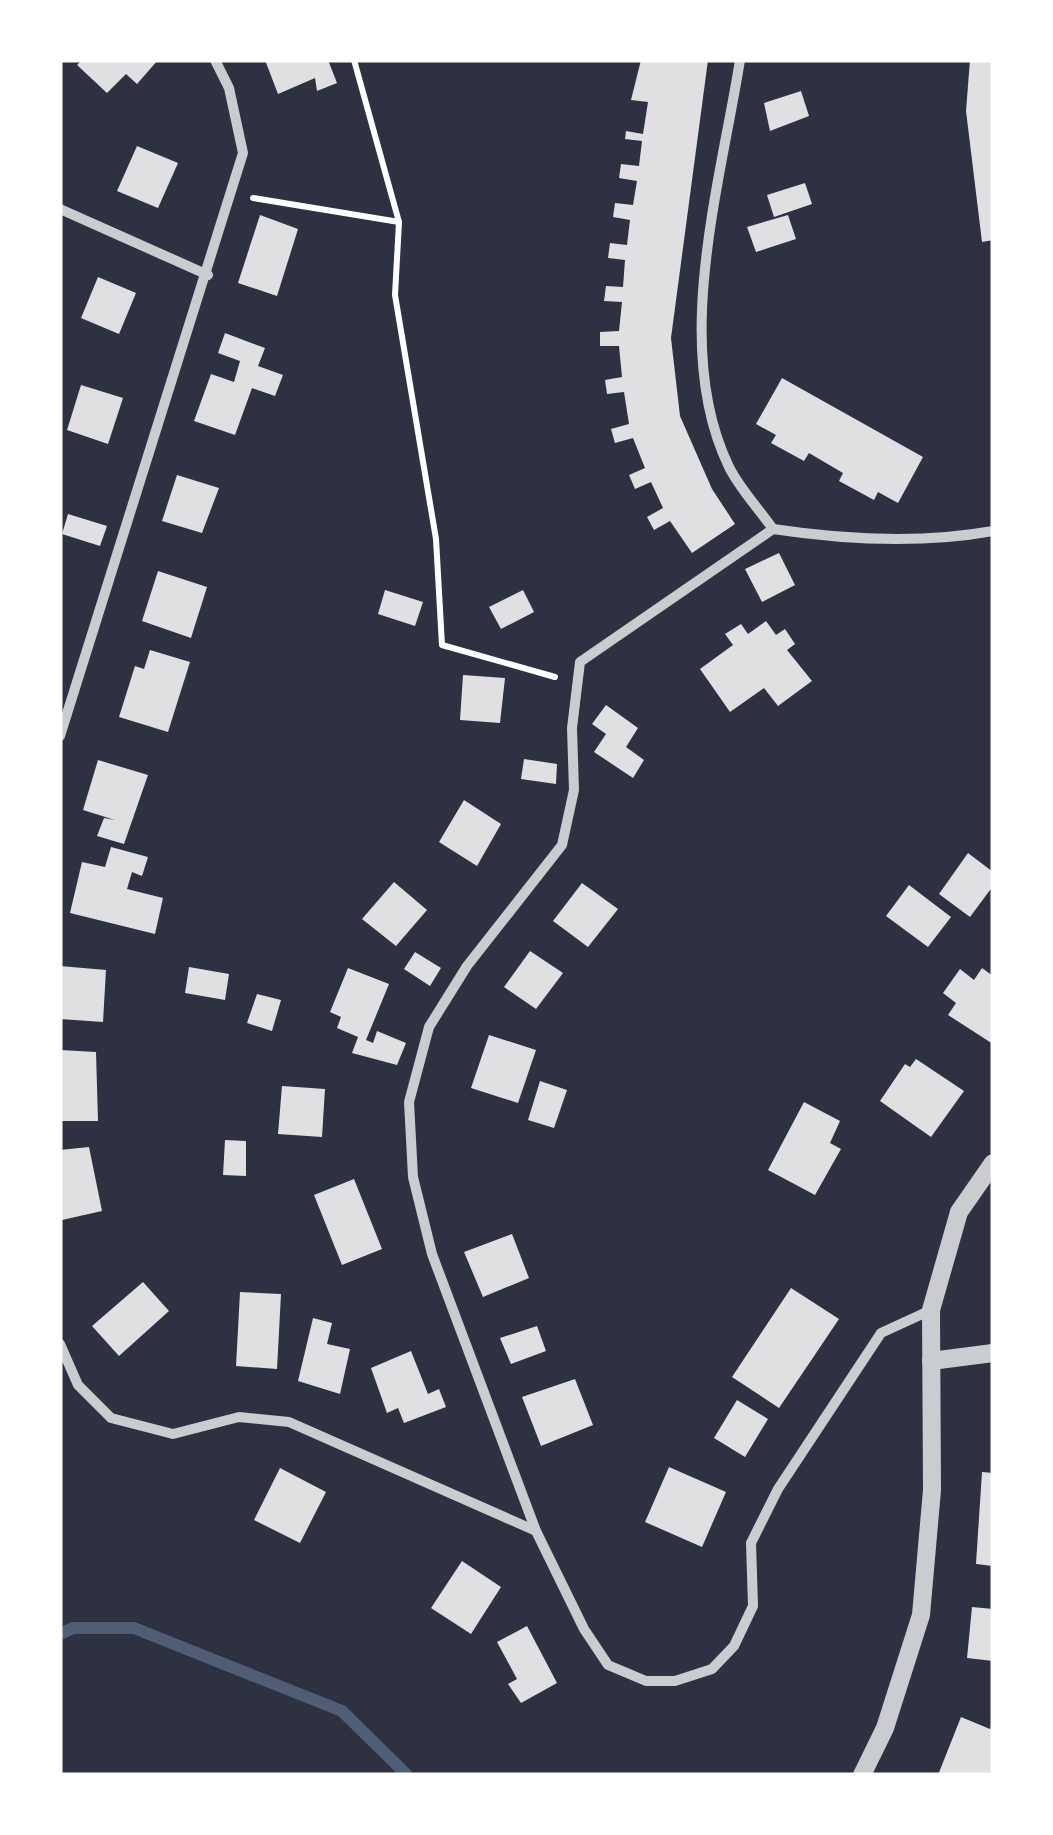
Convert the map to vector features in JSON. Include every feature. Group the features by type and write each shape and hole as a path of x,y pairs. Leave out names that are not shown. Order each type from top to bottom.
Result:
{"street":[{"path":"60,736 208,276 243,153 229,88 215,60"},
{"path":"740,60 698,327 706,401 730,468 773,530"},
{"path":"60,210 208,276"},
{"path":"931,1310 881,1333 778,1489 751,1543 753,1606 734,1646 712,1669 675,1681 646,1681 608,1665 584,1629 536,1531 432,1254 413,1177 409,1102 429,1027 467,966 562,845 574,790 572,728 580,662 773,530 827,537 947,539 993,531"},
{"path":"862,1775 885,1728 921,1616 932,1490 931,1310 960,1212 993,1163"},
{"path":"60,1344 78,1386 111,1418 173,1434 239,1417 289,1422 536,1531"},
{"path":"931,1361 993,1353"}],"path":[{"path":"354,60 399,222 394,295 436,540 442,644 578,684"},
{"path":"232,194 399,222"}],"building":[{"path":"82,60 158,60 137,84 126,74 107,93 77,65"},
{"path":"265,60 328,60 337,83 317,91 315,78 278,94"},
{"path":"641,60 708,60 671,338 680,416 712,489 735,524 692,553 670,521 654,530 647,517 663,508 651,482 635,489 629,475 645,468 633,438 615,443 611,429 629,424 624,392 607,394 605,380 622,377 619,346 600,346 600,332 619,331 622,302 604,301 606,286 623,287 625,260 608,258 610,243 627,245 630,220 613,217 615,203 633,205 637,181 619,178 621,164 639,166 642,141 625,139 626,131 643,134 648,102 631,100"},
{"path":"970,60 993,60 993,240 982,242 966,111"},
{"path":"801,91 809,116 770,131 764,103"},
{"path":"137,146 178,163 158,208 117,191"},
{"path":"805,183 812,204 774,217 767,195"},
{"path":"260,215 298,229 277,296 238,283"},
{"path":"788,215 796,239 756,252 747,227"},
{"path":"98,277 136,293 119,334 81,318"},
{"path":"225,333 265,348 258,366 283,375 275,396 252,388 235,435 194,421 211,374 234,382 240,361 218,353"},
{"path":"782,378 923,457 898,503 878,492 874,500 839,481 843,473 809,453 804,461 771,443 776,435 756,424"},
{"path":"81,385 123,398 108,444 67,430"},
{"path":"177,475 219,488 202,533 162,521"},
{"path":"68,514 107,526 100,546 62,534"},
{"path":"779,553 795,585 762,602 745,569"},
{"path":"158,571 207,587 191,638 142,621"},
{"path":"385,590 423,602 415,626 378,614"},
{"path":"523,590 534,612 501,629 489,607"},
{"path":"766,621 776,635 785,629 795,644 787,650 812,681 778,706 764,688 730,712 700,669 733,645 725,634 741,624 748,634"},
{"path":"150,650 190,662 168,732 119,717 135,666 144,669"},
{"path":"463,675 505,678 500,723 460,720"},
{"path":"606,705 638,728 626,747 644,760 633,778 594,752 606,734 592,724"},
{"path":"524,759 557,764 556,784 521,779"},
{"path":"98,760 148,775 124,844 97,836 104,818 115,820 83,810"},
{"path":"464,800 501,824 477,866 439,842"},
{"path":"111,847 148,857 142,876 132,872 127,889 163,898 155,934 70,913 82,862 105,867"},
{"path":"968,853 993,872 993,886 970,917 939,894"},
{"path":"394,882 427,910 396,946 362,919"},
{"path":"582,883 618,909 588,947 553,921"},
{"path":"909,885 951,917 928,947 886,916"},
{"path":"530,951 563,973 536,1009 504,987"},
{"path":"415,952 441,968 430,986 404,969"},
{"path":"60,966 106,970 103,1022 60,1019"},
{"path":"189,967 229,974 225,1000 185,993"},
{"path":"348,968 389,984 366,1040 373,1043 377,1031 406,1043 397,1065 352,1053 358,1037 337,1028 341,1017 330,1012"},
{"path":"982,968 993,976 993,1044 948,1015 956,1003 943,993 960,969 974,980"},
{"path":"257,994 281,1000 272,1031 247,1023"},
{"path":"489,1035 536,1050 518,1103 471,1088"},
{"path":"60,1050 96,1052 98,1121 60,1121"},
{"path":"916,1059 964,1091 931,1137 880,1101 905,1064 910,1067"},
{"path":"540,1081 567,1090 554,1128 528,1120"},
{"path":"282,1086 325,1089 322,1137 278,1134"},
{"path":"804,1102 840,1121 830,1143 841,1149 815,1195 768,1170"},
{"path":"225,1140 246,1141 246,1176 223,1175"},
{"path":"89,1147 102,1211 62,1220 60,1150"},
{"path":"354,1179 382,1249 342,1265 314,1195"},
{"path":"512,1234 529,1278 483,1297 464,1252"},
{"path":"143,1282 169,1311 119,1356 92,1326"},
{"path":"791,1288 839,1319 779,1408 732,1377"},
{"path":"240,1292 281,1294 277,1369 236,1366"},
{"path":"313,1318 332,1323 327,1344 350,1349 340,1394 298,1381"},
{"path":"537,1326 546,1351 511,1364 500,1338"},
{"path":"411,1351 428,1394 439,1389 446,1407 404,1423 398,1408 387,1413 371,1368"},
{"path":"575,1379 593,1425 541,1446 522,1397"},
{"path":"737,1400 768,1419 745,1457 714,1438"},
{"path":"669,1467 726,1492 702,1547 645,1522"},
{"path":"280,1468 326,1492 300,1543 254,1520"},
{"path":"982,1472 993,1473 993,1566 976,1564"},
{"path":"462,1561 501,1587 471,1634 431,1608"},
{"path":"972,1607 993,1609 993,1661 967,1658"},
{"path":"527,1626 557,1683 521,1703 508,1684 517,1679 497,1642"},
{"path":"961,1717 990,1729 993,1722 993,1775 938,1775"}],"waterway":[{"path":"60,1634 73,1628 134,1628 342,1711 407,1775"}]}
